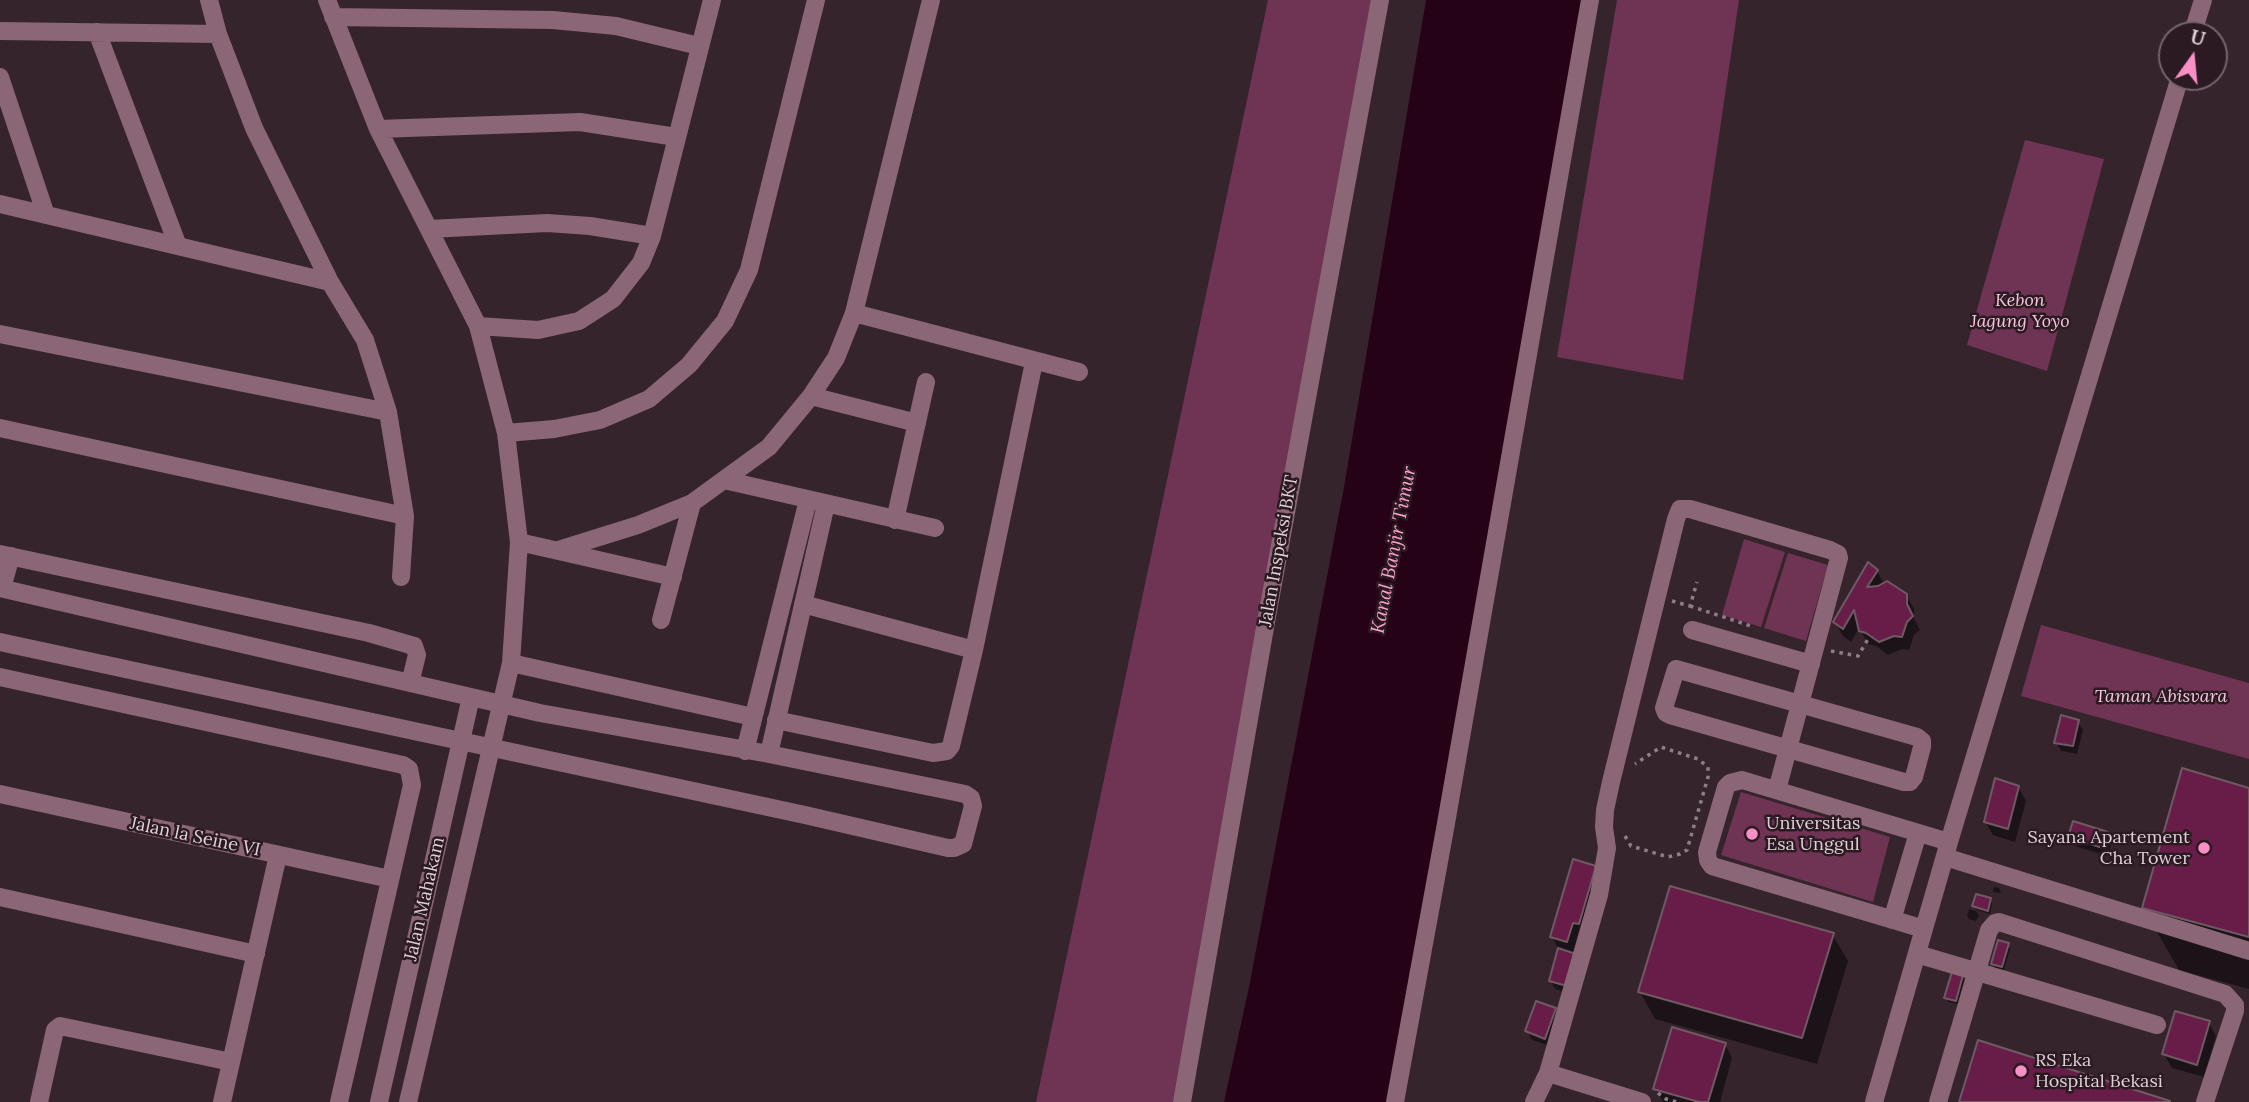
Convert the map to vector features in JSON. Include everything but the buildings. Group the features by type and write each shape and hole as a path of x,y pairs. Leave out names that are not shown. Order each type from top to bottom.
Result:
{"street":[{"path":"209,0 218,34 254,128 330,282 365,340 387,412 405,516 401,578"},
{"path":"478,327 538,330 579,321 613,299 641,263 652,236 712,0"},
{"path":"506,433 554,429 600,420 649,399 689,365 725,321 749,270 816,0"},
{"name":"Jalan Inspeksi BKT","path":"1182,1102 1270,594 1380,0"},
{"path":"1395,1102 1446,829 1590,0"},
{"path":"2196,21 2203,0"},
{"path":"558,550 638,525 692,503 769,447 811,396 836,358 855,313 928,1"},
{"path":"330,8 616,26 699,46"},
{"name":"Jalan Mahakam","path":"330,8 378,129 478,327 506,433 519,542 511,663 409,1101"},
{"path":"0,31 218,34"},
{"path":"97,32 178,246"},
{"path":"0,77 46,215"},
{"path":"1874,1102 1947,850 2176,91"},
{"path":"378,129 580,122 676,137"},
{"path":"0,204 330,282"},
{"path":"429,229 547,223 590,226 652,236"},
{"path":"855,313 1079,372"},
{"path":"0,334 387,412"},
{"path":"511,663 778,713 933,753 947,751 953,740 974,650 1034,362"},
{"path":"895,520 926,382"},
{"path":"811,396 917,423"},
{"path":"0,428 405,516"},
{"path":"724,480 935,528"},
{"path":"769,754 803,604 817,502"},
{"path":"745,751 817,502"},
{"path":"661,620 692,503"},
{"path":"1534,1102 1548,1073 1599,895 1606,848 1605,810 1675,519 1681,509 1690,509 1838,554 1840,563 1777,790"},
{"path":"519,542 673,578"},
{"path":"0,642 948,848 959,847 965,839 973,806 968,795 769,754 540,713 502,703 410,683 1,588 6,555 369,633 414,646 417,655 410,683"},
{"path":"803,604 974,650"},
{"path":"1692,629 1814,655"},
{"path":"1676,669 1917,737 1922,741 1914,777 1910,782 1788,750 1666,713 1664,708 1676,669"},
{"path":"0,677 403,765 412,775 412,785 339,1102"},
{"name":"Jalan Mahakam","path":"379,1102 471,697"},
{"path":"1924,929 1712,866 1707,852 1726,787 1742,780 1912,831 1947,850 2249,951"},
{"name":"Jalan la Seine VI","path":"0,794 390,880"},
{"path":"1887,918 1912,831"},
{"path":"222,1102 278,855"},
{"path":"0,897 256,954"},
{"path":"1938,1102 1989,930 1999,922 2225,994 2235,1005 2235,1011 2205,1102"},
{"path":"1917,954 2157,1025"},
{"path":"39,1102 55,1030 60,1026 231,1062"},
{"path":"1548,1073 1642,1102"}],"path":[{"path":"1690,606 1697,582"},
{"path":"1667,600 1755,628"},
{"path":"1814,655 1858,656 1867,639"},
{"path":"1624,831 1631,846 1668,857 1687,850 1709,777 1708,767 1698,759 1661,747 1635,764"}],"green space":[{"path":"1268,0 1380,0 1182,1102 1036,1102"},
{"path":"1617,0 1739,0 1683,380 1557,357"},
{"name":"Kebon Jagung Yoyo","path":"2025,140 2104,159 2047,371 1967,345"},
{"path":"1744,539 1785,552 1761,627 1722,615"},
{"path":"1788,553 1828,565 1806,641 1764,628"},
{"name":"Taman Abisvara","path":"2041,625 2249,683 2249,759 2021,696"},
{"path":"1741,792 1890,837 1873,902 1721,855"}],"water":[{"name":"Kanal Banjir Timur","path":"1426,0 1583,0 1388,1102 1224,1102 1249,987 1344,487"}],"place":[{"name":"Universitas Esa Unggul","path":"1752,834"},
{"name":"Sayana Apartement Cha Tower","path":"2204,848"},
{"name":"RS Eka Hospital Bekasi","path":"2021,1071"}]}
